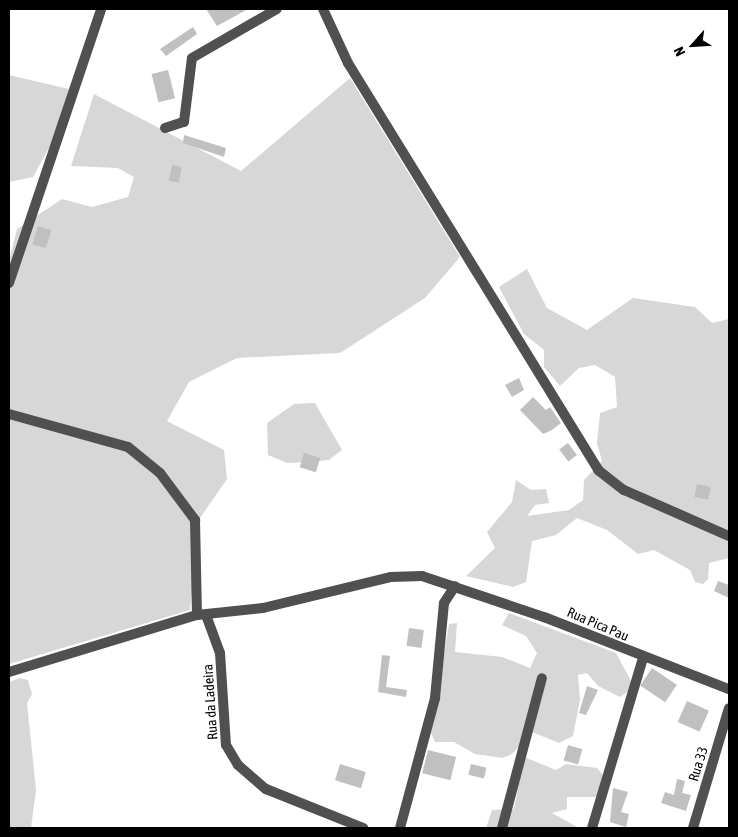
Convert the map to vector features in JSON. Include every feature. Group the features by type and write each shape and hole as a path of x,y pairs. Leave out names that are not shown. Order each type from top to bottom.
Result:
{"street":[{"path":"9,283 102,9"},
{"path":"165,128 184,122 192,58 277,9"},
{"path":"321,10 348,63 593,464 624,490 728,532"},
{"name":"Rua da Ladeira","path":"9,414 128,447 160,473 195,520 202,615 220,654 226,745 238,765 266,789 363,828"},
{"name":"Rua Pica Pau","path":"9,672 202,615 263,608 391,577 422,576 455,586 729,689"},
{"path":"400,828 435,698 444,603 455,586"},
{"path":"592,828 644,658"},
{"path":"502,828 542,678"},
{"name":"Rua 33","path":"693,828 729,708"}],"shaded area":[{"path":"9,75 69,89 52,142 33,177 9,182"},
{"path":"350,78 460,257 425,298 340,353 237,358 189,382 167,421 224,450 227,479 200,518 190,610 9,664 9,261 17,229 62,199 92,207 128,197 134,177 118,168 71,166 94,94 241,171"},
{"path":"527,269 547,308 587,330 633,298 695,307 712,323 729,319 729,558 709,563 708,579 703,584 695,582 690,570 654,550 638,554 607,530 577,518 556,535 532,541 526,582 513,587 466,576 495,548 487,532 512,502 516,480 531,490 546,489 549,503 535,505 527,516 569,510 583,500 584,480 602,461 597,443 600,413 617,407 615,377 595,365 579,368 560,386 544,367 544,350 524,334 499,287"},
{"path":"315,403 342,450 329,460 311,462 287,463 268,455 267,423 294,404"},
{"path":"509,613 616,653 631,681 629,691 620,697 598,686 587,673 578,675 580,700 573,736 559,743 532,732 512,754 502,758 475,754 454,742 435,742 431,733 449,624 457,623 455,652 502,657 530,668 537,653 526,636 502,625"},
{"path":"20,678 28,680 32,694 27,703 36,790 31,828 9,828 9,682"},
{"path":"524,757 556,770 566,764 597,768 603,775 597,797 567,797 567,809 552,813 579,828 486,828 492,810 514,809"}],"building":[{"path":"206,9 248,9 217,26"},
{"path":"193,27 197,34 166,56 160,49"},
{"path":"168,70 175,98 159,102 152,74"},
{"path":"184,135 226,148 224,157 183,143"},
{"path":"172,165 182,167 179,183 169,181"},
{"path":"38,226 51,230 46,248 32,244"},
{"path":"519,378 524,390 512,397 505,385"},
{"path":"533,397 546,410 550,407 561,423 543,434 520,410"},
{"path":"568,443 577,455 568,462 559,450"},
{"path":"304,453 320,458 316,472 300,467"},
{"path":"697,484 711,487 708,500 694,497"},
{"path":"718,581 729,585 729,598 714,591"},
{"path":"409,628 424,630 421,648 406,646"},
{"path":"382,655 390,656 386,687 407,690 406,697 378,692"},
{"path":"652,668 677,685 665,702 640,685"},
{"path":"587,686 598,690 586,715 579,713"},
{"path":"687,701 709,711 700,732 678,722"},
{"path":"568,745 582,749 578,765 564,760"},
{"path":"428,750 456,757 450,780 422,773"},
{"path":"340,764 366,772 361,788 335,780"},
{"path":"471,764 487,768 484,779 468,775"},
{"path":"677,779 685,781 682,793 691,795 686,811 661,803 665,792 674,795"},
{"path":"613,788 628,792 621,812 629,814 626,827 610,822"}]}
